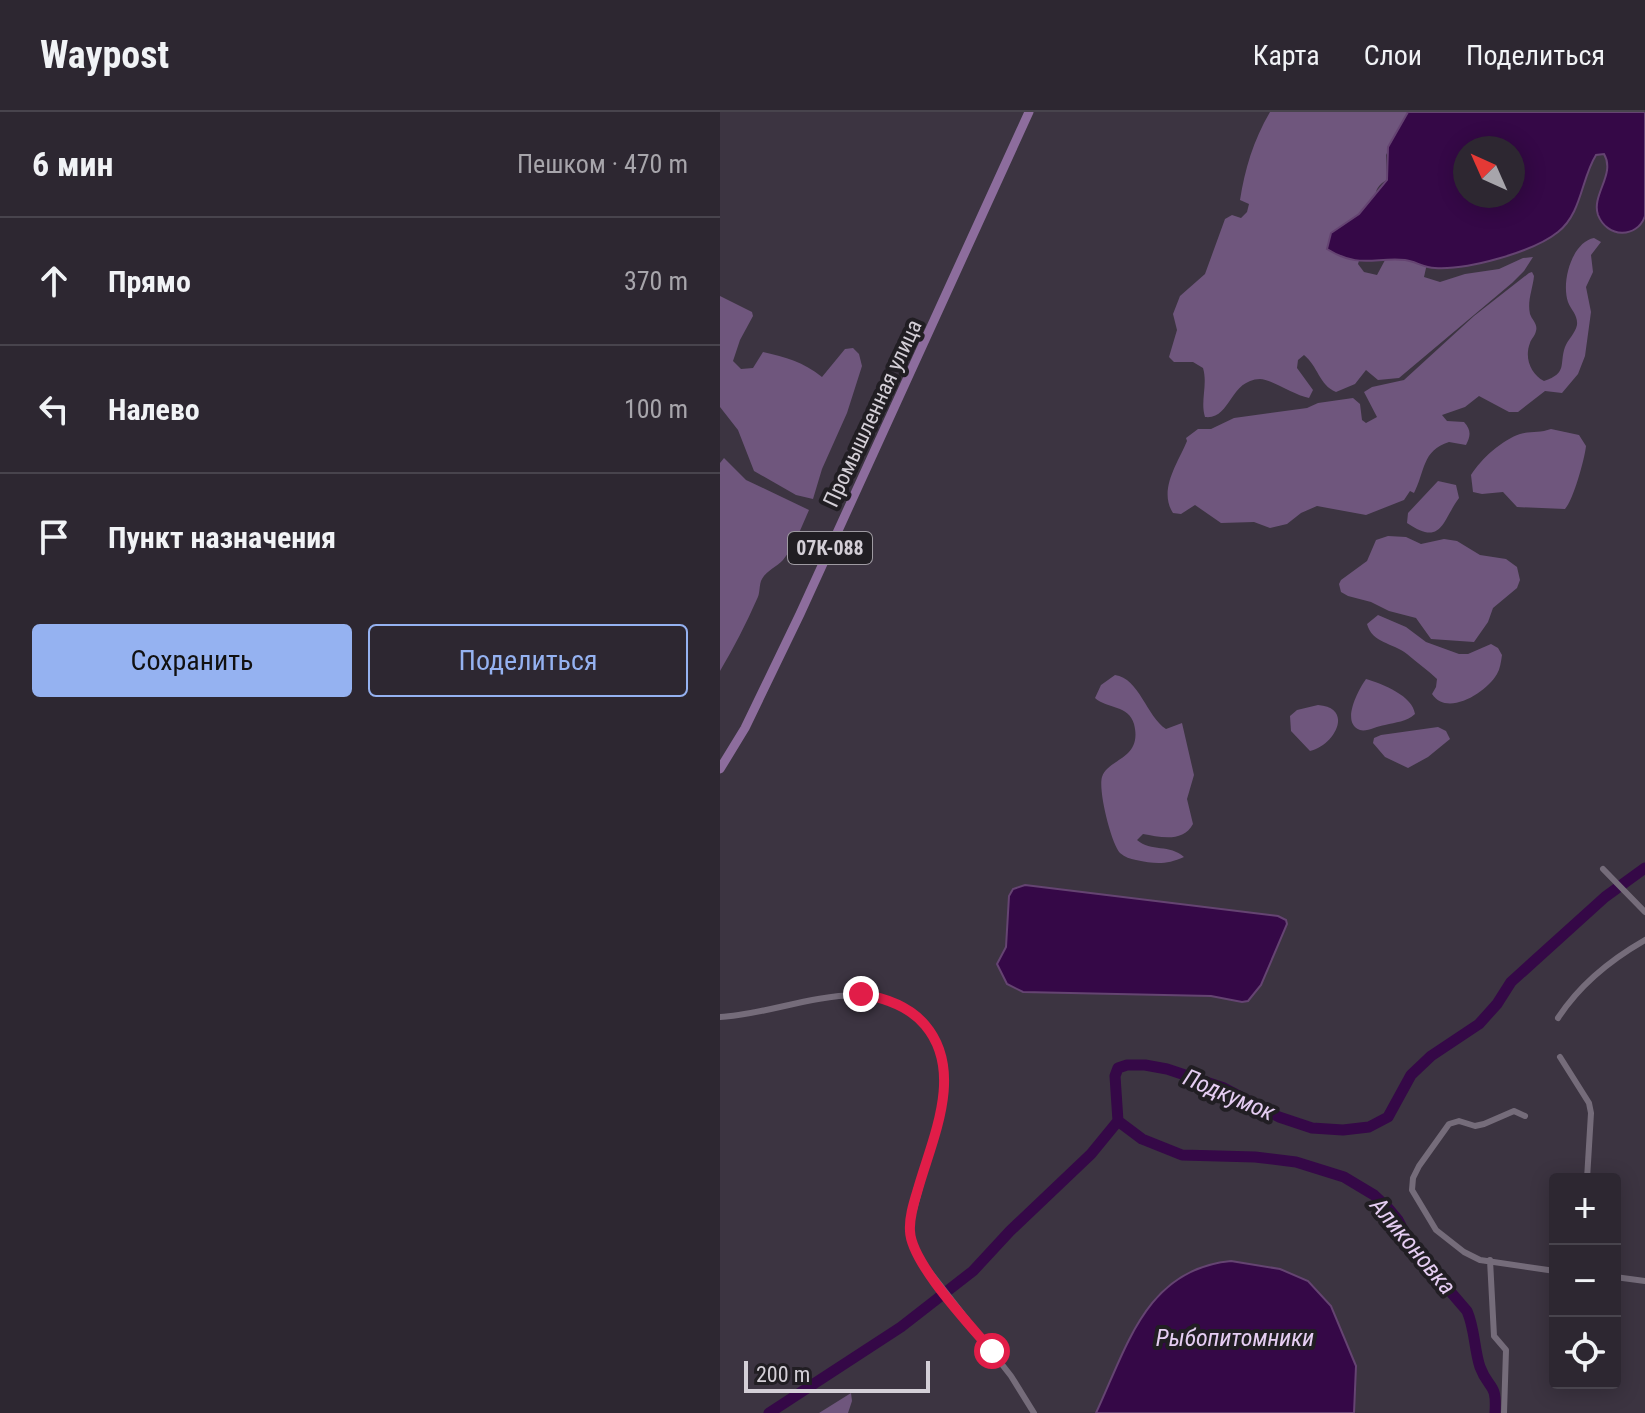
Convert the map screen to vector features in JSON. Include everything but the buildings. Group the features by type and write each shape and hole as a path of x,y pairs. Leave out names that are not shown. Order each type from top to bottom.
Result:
{"main road":[{"name":"Промышленная улица","path":"720,769 745,728 800,614 1029,112"}],"street":[{"path":"1603,869 1645,912"},
{"path":"1558,1018 1570,999 1591,977 1645,940"},
{"path":"720,1017 861,994 902,1006 930,1031 942,1057 944,1091 938,1124 916,1197 910,1232 914,1250 1011,1376 1034,1413"},
{"path":"1560,1057 1589,1103 1587,1173"},
{"path":"1525,1116 1514,1111 1475,1126 1459,1121 1449,1124 1427,1153 1413,1178 1412,1190 1436,1230 1464,1252 1480,1260 1549,1270"},
{"path":"1490,1260 1494,1336 1506,1350 1504,1413"},
{"path":"1621,1278 1645,1281"}],"shaded area":[{"path":"1270,112 1408,112 1386,155 1387,180 1376,192 1376,203 1358,264 1364,272 1377,275 1392,247 1440,251 1426,268 1424,277 1440,282 1465,274 1499,269 1533,257 1512,283 1399,378 1378,380 1366,370 1355,384 1336,392 1326,385 1304,355 1298,360 1297,368 1313,390 1309,398 1260,379 1242,386 1226,407 1214,416 1205,417 1203,368 1193,362 1174,362 1169,357 1177,330 1173,314 1180,296 1205,274 1225,219 1232,215 1241,218 1247,212 1249,204 1240,200 1244,177 1254,144"},
{"path":"1594,238 1601,242 1591,255 1593,272 1586,287 1591,312 1585,356 1578,374 1562,393 1545,391 1518,412 1509,412 1479,396 1465,407 1442,415 1447,421 1464,422 1469,430 1468,441 1466,445 1449,442 1434,450 1414,493 1410,491 1404,500 1366,515 1317,506 1287,524 1270,528 1254,522 1221,523 1195,505 1181,514 1173,513 1168,486 1186,438 1198,429 1211,429 1234,418 1353,398 1360,404 1362,420 1366,423 1377,417 1364,392 1372,387 1404,380 1474,316 1532,272 1529,309 1536,329 1528,349 1528,360 1535,374 1544,381 1557,375 1565,347 1577,325 1566,294 1567,274 1580,247"},
{"path":"720,296 752,312 733,361 741,369 753,368 763,352 794,361 822,377 845,349 853,348 859,354 862,366 813,499 796,495 754,471 738,430 720,407"},
{"path":"1551,429 1579,435 1586,446 1575,489 1565,509 1517,507 1503,492 1473,492 1471,475 1492,451 1520,434"},
{"path":"724,458 746,480 809,510 787,554 761,581 759,595 720,671 720,463"},
{"path":"1438,481 1456,485 1459,498 1440,528 1434,532 1419,530 1407,523 1408,513"},
{"path":"1388,536 1406,537 1421,544 1444,539 1457,541 1480,555 1506,559 1517,567 1520,580 1517,588 1493,608 1488,622 1474,642 1431,639 1416,618 1341,592 1341,580 1367,561 1376,540"},
{"path":"1378,615 1406,627 1426,642 1459,654 1468,654 1491,644 1502,655 1498,672 1476,695 1466,700 1456,703 1439,701 1432,694 1437,679 1407,654 1373,635 1367,624"},
{"path":"1115,675 1137,690 1153,716 1166,729 1182,723 1194,775 1187,799 1193,824 1177,836 1143,834 1137,840 1148,846 1179,853 1184,857 1178,860 1155,863 1130,858 1120,853 1109,828 1102,777 1129,752 1135,736 1134,724 1127,713 1095,698 1101,685"},
{"path":"1366,679 1403,696 1415,714 1366,730 1354,726 1351,713"},
{"path":"1318,705 1336,713 1337,727 1327,742 1310,751 1291,731 1290,716 1297,710"},
{"path":"1438,727 1446,731 1450,739 1408,768 1385,757 1373,743 1374,738 1381,735"},
{"path":"851,1393 848,1413 819,1413"}],"water":[{"path":"1408,112 1645,112 1645,216 1636,229 1629,232 1608,228 1598,215 1598,200 1607,169 1604,154 1596,155 1577,206 1566,224 1547,239 1517,253 1465,266 1431,268 1405,260 1348,259 1327,249 1331,233 1359,214 1387,180 1388,147"},
{"path":"1025,885 1278,916 1287,924 1261,985 1248,1001 1211,996 1023,992 1007,984 997,964 1006,947 1009,896 1013,889"},
{"name":"Рыбопитомники","path":"1231,1261 1280,1269 1308,1281 1331,1306 1356,1366 1354,1413 1096,1413 1130,1338 1159,1295 1178,1279 1202,1267"}],"waterway":[{"name":"Подкумок","path":"769,1413 901,1327 973,1271 1091,1154 1118,1121 1115,1076 1118,1068 1145,1065 1167,1069 1224,1088 1279,1117 1312,1128 1343,1130 1369,1127 1388,1117 1411,1075 1431,1056 1479,1024 1511,982 1605,897 1645,868"},
{"name":"Аликоновка","path":"1118,1121 1142,1139 1182,1155 1255,1157 1296,1162 1344,1177 1374,1195 1398,1220 1412,1247 1467,1311 1480,1367 1494,1391 1495,1413"}],"route":[{"path":"861,994 894,1002 910,1011 920,1019 937,1043 942,1057 944,1091 910,1232 914,1250 932,1277 992,1351"}]}
